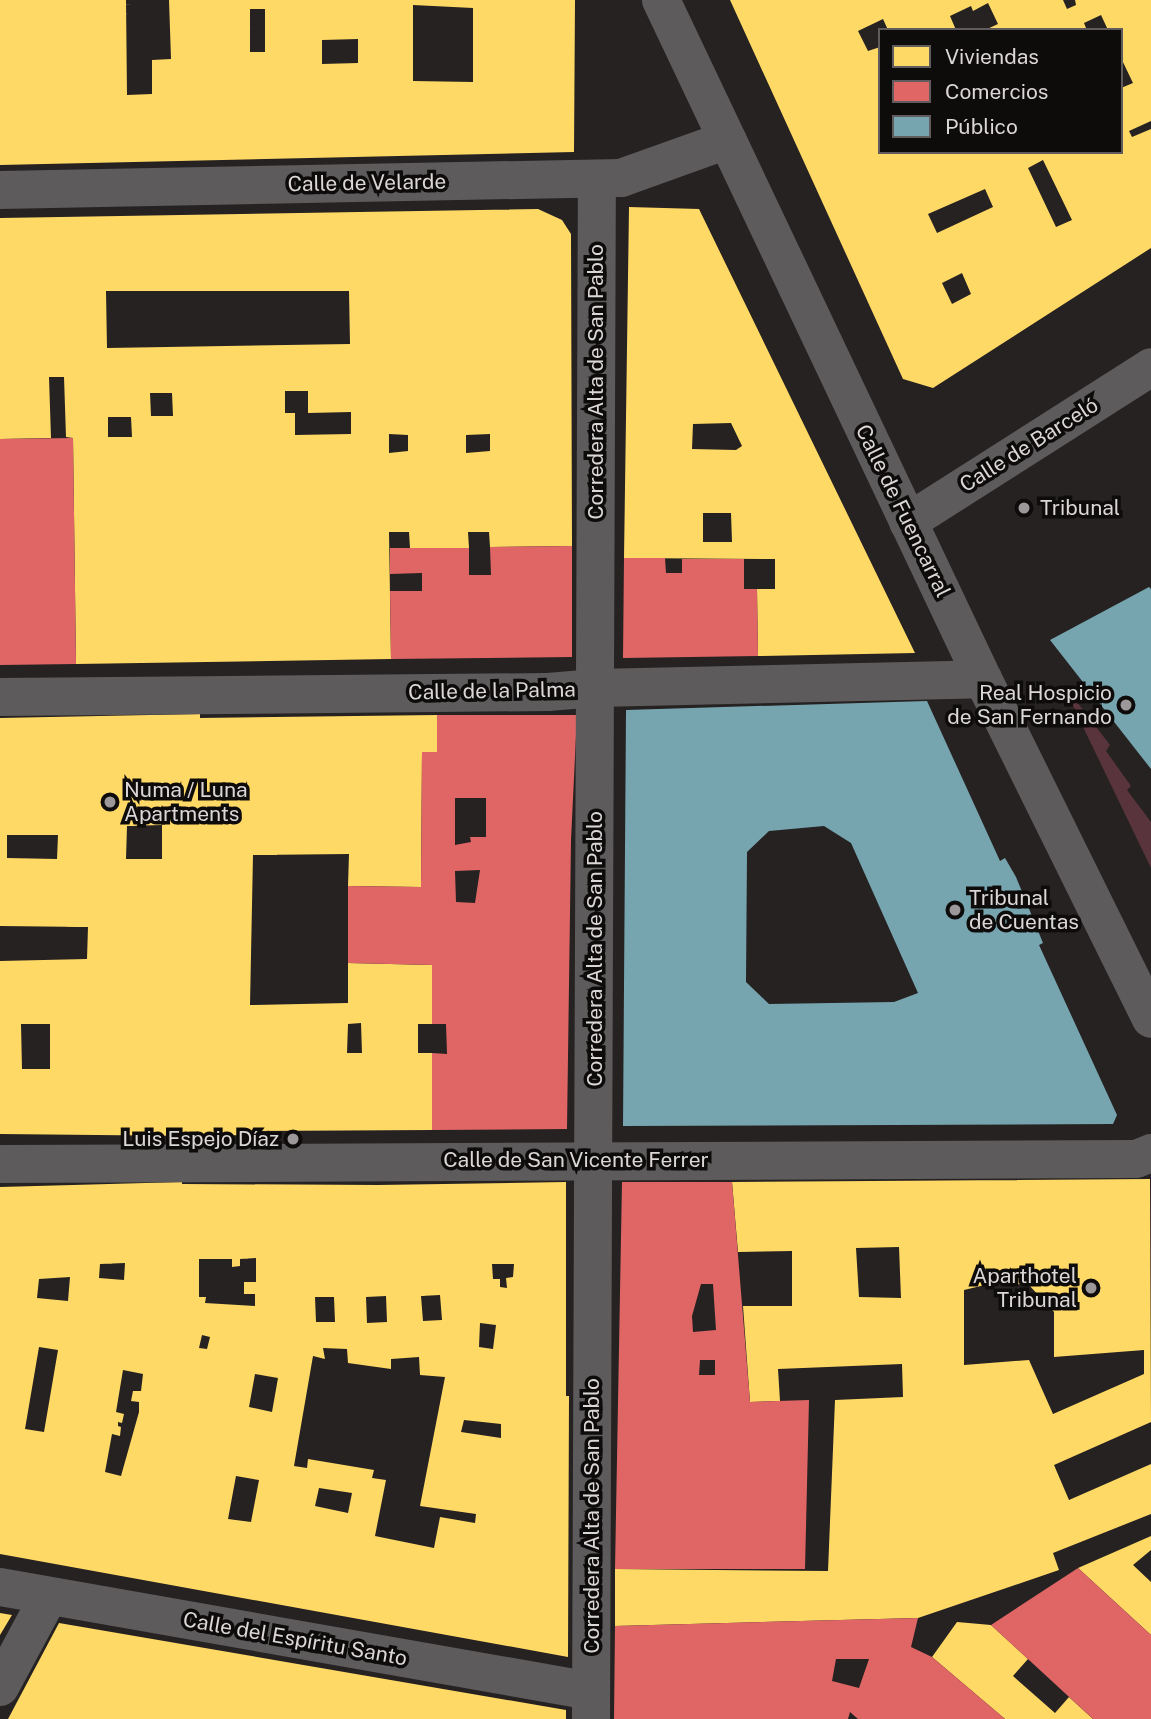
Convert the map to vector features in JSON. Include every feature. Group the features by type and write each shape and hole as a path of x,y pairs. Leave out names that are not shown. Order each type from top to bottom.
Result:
{"street":[{"name":"Calle de Fuencarral","path":"661,0 983,679 1151,1019"},
{"name":"Calle de Velarde","path":"0,190 621,178 727,140"},
{"name":"Corredera Alta de San Pablo","path":"591,1705 597,179"},
{"name":"Calle de Barceló","path":"908,522 1151,368"},
{"name":"Calle de la Palma","path":"0,697 548,692 596,688 983,679"},
{"name":"Calle de San Vicente Ferrer","path":"0,1164 595,1159 1136,1159 1151,1153"},
{"name":"Calle del Espíritu Santo","path":"0,1587 591,1705"},
{"path":"0,1687 49,1596"}],"shaded area":[{"path":"1077,702 1110,745 1106,751 1131,786 1127,790 1151,822 1151,868 1072,704"}],"building: Viviendas":[{"path":"0,0 126,0 127,95 152,94 152,60 171,59 169,0 575,0 574,152 0,165","holes":["413,5 473,8 473,82 413,81","250,9 265,9 265,52 250,52","358,39 358,63 322,64 322,40"]},
{"path":"730,0 1063,0 1067,9 1076,5 1075,0 1151,0 1151,121 1129,131 1132,137 1151,129 1151,248 933,388 903,379","holes":["1043,160 1072,220 1056,227 1028,168","985,189 993,207 937,233 928,214","962,273 971,294 952,304 942,283"]},
{"path":"629,207 699,209 915,653 758,656 757,589 775,589 775,559 624,558","holes":["731,423 742,446 736,450 692,449 693,424","703,513 731,513 732,542 703,542"]},
{"path":"538,209 562,220 571,234 572,546 490,547 489,532 468,532 469,548 410,548 409,532 389,532 391,659 76,664 73,438 66,437 64,377 49,377 51,438 0,439 0,218","holes":["106,291 349,291 350,344 107,348","285,391 308,391 308,413 351,412 351,434 295,435 295,413 285,413","150,393 172,393 173,416 151,416","108,417 131,417 132,437 108,437","389,434 408,435 408,451 389,453","490,434 490,451 466,453 466,435"]},
{"path":"200,714 200,718 437,715 437,752 422,752 421,887 348,886 349,854 253,855 250,1005 348,1003 348,963 432,965 432,1024 418,1024 418,1053 432,1053 432,1130 248,1131 247,1135 194,1136 0,1134 0,961 87,959 88,927 0,926 0,718","holes":["162,825 162,859 126,859 127,826","7,835 58,835 57,859 7,858","361,1023 362,1053 347,1053 348,1024","21,1024 50,1024 50,1069 22,1069"]},
{"path":"1150,1179 1151,1422 1054,1465 1069,1500 1151,1464 1151,1514 1053,1553 1059,1570 918,1618 615,1626 615,1569 828,1571 835,1400 903,1397 902,1364 778,1369 780,1401 750,1402 743,1306 792,1306 792,1251 738,1252 732,1182","holes":["899,1247 901,1298 859,1297 856,1248","1028,1284 1054,1312 1054,1357 1144,1350 1144,1374 1053,1414 1029,1360 964,1365 964,1290 985,1285"]},
{"path":"182,1182 378,1185 566,1182 568,1657 0,1554 0,1187","holes":["256,1258 256,1282 244,1282 244,1294 255,1294 255,1306 205,1303 206,1297 199,1297 199,1259 232,1259 232,1267 240,1266 240,1259","125,1263 124,1280 99,1278 100,1264","492,1264 514,1264 513,1277 506,1278 507,1288 500,1287 500,1279 493,1279","70,1277 68,1301 37,1298 39,1279","440,1295 442,1320 423,1321 421,1296","386,1296 387,1322 367,1323 366,1297","315,1297 334,1297 335,1322 316,1322","480,1323 496,1325 493,1349 479,1347","202,1335 210,1337 207,1349 199,1348","39,1347 58,1350 44,1432 25,1429","323,1348 347,1349 348,1363 391,1369 391,1359 419,1357 420,1375 445,1377 420,1506 476,1514 475,1523 440,1517 434,1548 375,1536 386,1480 372,1478 374,1470 308,1459 307,1468 294,1466 313,1356 325,1359","123,1370 143,1374 141,1391 133,1391 131,1401 139,1402 139,1412 121,1476 105,1472 112,1434 120,1436 121,1427 118,1422 122,1423 124,1414 116,1412","255,1374 278,1378 272,1412 249,1407","464,1420 501,1424 501,1438 461,1432","236,1476 259,1480 251,1522 228,1519","319,1488 352,1493 348,1513 315,1506"]},
{"path":"1151,1536 1151,1550 1133,1565 1151,1582 1151,1635 1078,1568"},
{"path":"0,1613 12,1615 0,1635"},
{"path":"957,1622 991,1625 1028,1659 1013,1676 1055,1713 1069,1697 1093,1719 1005,1719 932,1657"},
{"path":"59,1623 566,1710 566,1719 8,1719"}],"building: Comercios":[{"path":"73,438 76,664 0,665 0,439"},
{"path":"572,546 572,657 391,659 390,591 422,591 422,573 390,574 390,548 469,548 469,575 491,575 490,547"},
{"path":"624,558 665,558 666,573 682,573 682,559 744,559 744,589 757,589 758,656 623,658"},
{"path":"437,715 577,715 571,840 567,1129 432,1130 432,1053 447,1054 446,1024 432,1024 432,965 348,963 348,886 421,887 422,752 437,752","holes":["455,798 486,798 486,837 470,837 471,842 455,845","480,870 475,903 456,902 455,871"]},
{"path":"622,1182 732,1182 750,1402 809,1400 805,1569 615,1569","holes":["701,1284 713,1284 716,1330 693,1332 692,1316","700,1360 715,1360 715,1375 699,1375"]},
{"path":"1078,1568 1151,1635 1151,1719 1093,1719 991,1625"},
{"path":"918,1618 911,1647 932,1657 1005,1719 858,1719 850,1712 848,1719 614,1719 615,1626","holes":["836,1659 869,1659 859,1688 832,1681"]}],"building: Público":[{"name":"Real Hospicio de San Fernando","path":"1149,587 1151,589 1151,769 1050,640"},
{"name":"Tribunal de Cuentas","path":"927,701 1000,861 1005,858 1016,877 1043,943 1039,945 1117,1115 1113,1124 623,1126 626,710","holes":["824,826 851,843 918,993 894,1002 769,1004 746,982 747,852 769,831"]}],"place":[{"name":"Tribunal","path":"1024,508"},
{"name":"Real Hospicio de San Fernando","path":"1126,705"},
{"name":"Numa / Luna Apartments","path":"110,802"},
{"name":"Tribunal de Cuentas","path":"955,910"},
{"name":"Luis Espejo Díaz","path":"293,1139"},
{"name":"Aparthotel Tribunal","path":"1091,1288"}]}
